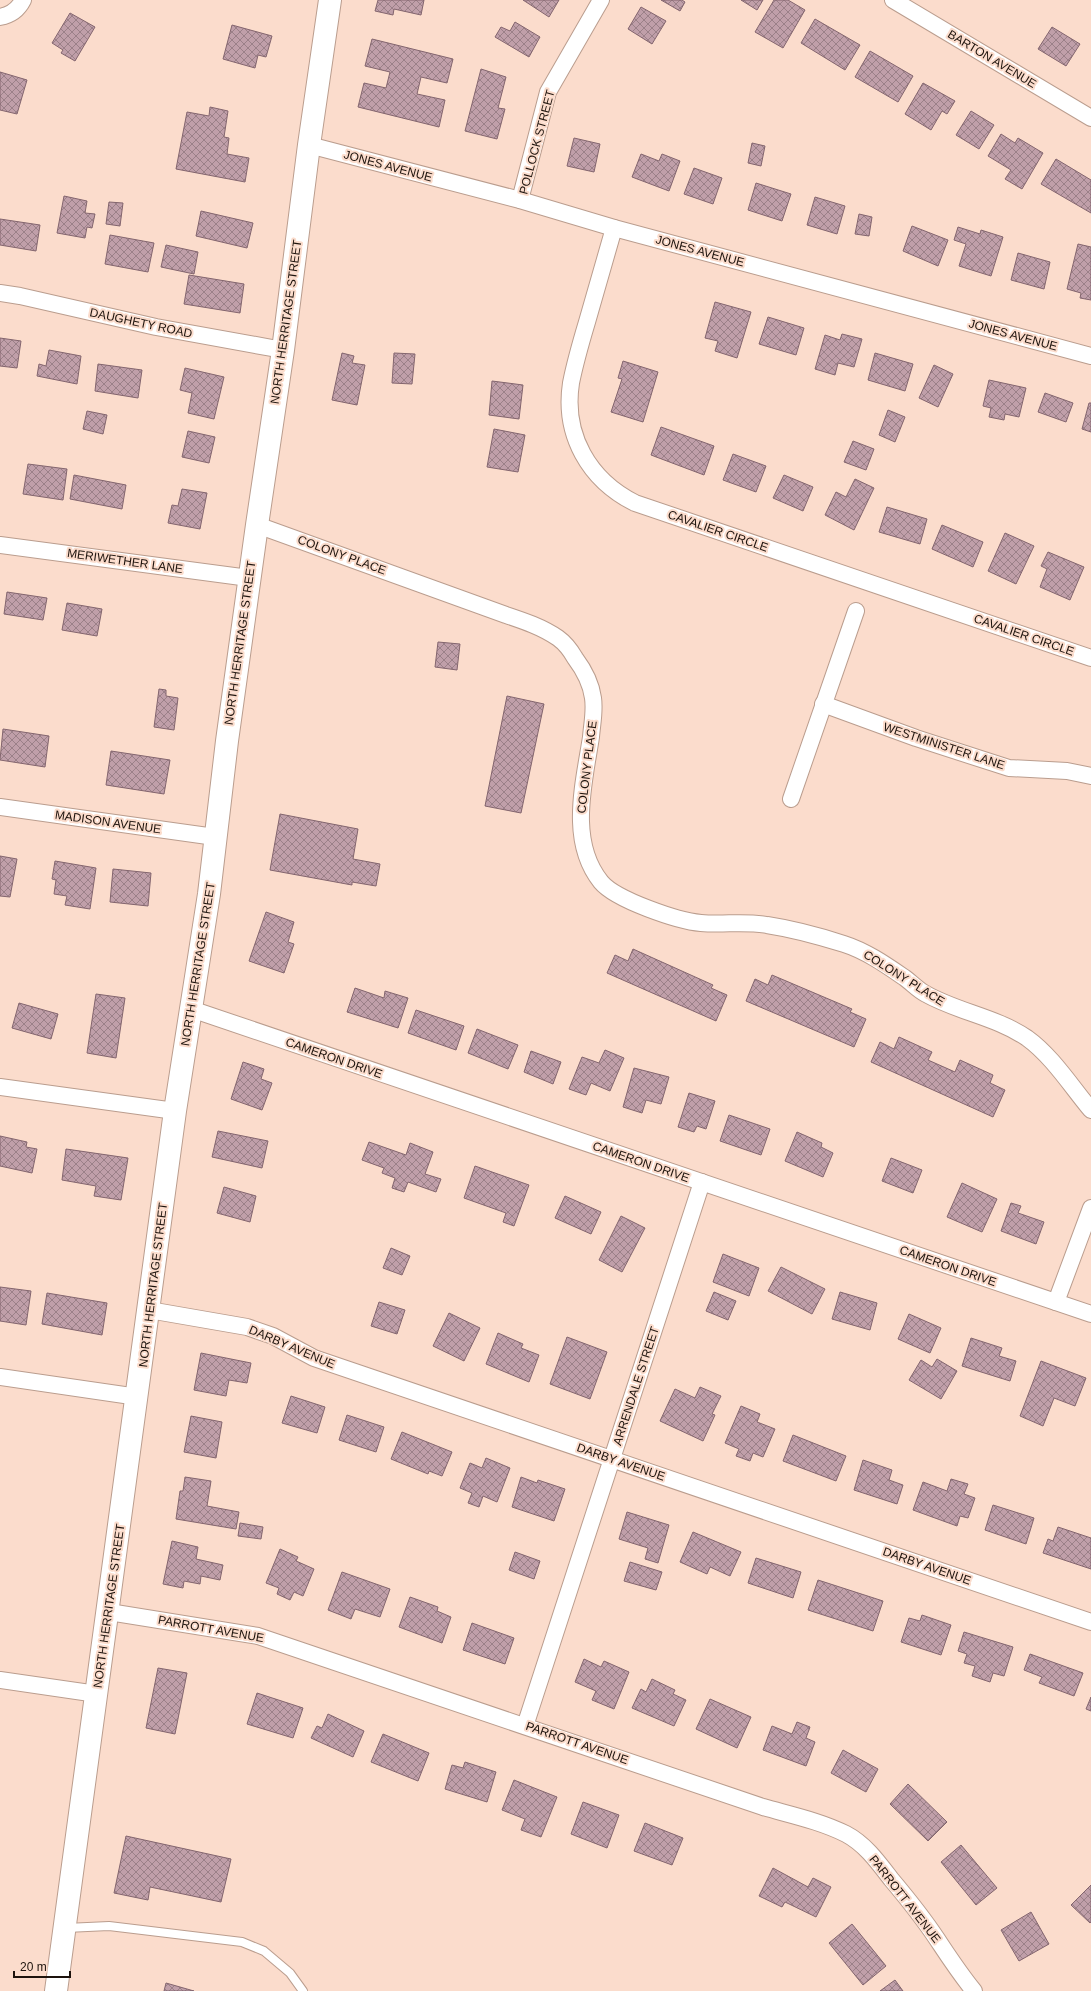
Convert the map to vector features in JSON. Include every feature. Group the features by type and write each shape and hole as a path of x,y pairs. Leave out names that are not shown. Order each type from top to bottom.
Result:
{"street":[{"path":"0,17 7,16 19,8 23,0"},
{"name":"NORTH HERRITAGE STREET","path":"56,1991 109,1612 175,1111 216,837 249,578 283,350 309,146 330,0"},
{"name":"POLLOCK STREET","path":"520,200 548,92 601,0"},
{"name":"BARTON AVENUE","path":"893,0 1091,118"},
{"name":"JONES AVENUE","path":"309,146 520,200 614,228 1091,356"},
{"name":"CAVALIER CIRCLE","path":"614,228 574,367 569,406 575,438 580,451 603,482 619,495 635,503 1091,658"},
{"name":"DAUGHETY ROAD","path":"0,293 20,296 156,327 283,350"},
{"name":"COLONY PLACE","path":"257,525 506,614 543,629 560,639 580,665 589,681 593,697 594,715 580,815 582,836 593,869 601,882 617,896 631,903 699,923 765,924 795,930 853,948 872,957 906,979 923,993 943,1003 990,1020 1026,1038 1042,1050 1091,1110"},
{"name":"MERIWETHER LANE","path":"0,544 249,578"},
{"path":"791,799 856,611"},
{"name":"WESTMINISTER LANE","path":"824,704 924,741 1010,768 1067,771 1091,776"},
{"name":"MADISON AVENUE","path":"0,806 216,837"},
{"name":"CAMERON DRIVE","path":"191,1009 1091,1314"},
{"path":"0,1087 175,1111"},
{"name":"ARRENDALE STREET","path":"525,1726 702,1182"},
{"path":"1056,1302 1091,1208"},
{"name":"DARBY AVENUE","path":"149,1310 247,1327 273,1336 314,1358 1091,1622"},
{"path":"0,1377 138,1397"},
{"name":"PARROTT AVENUE","path":"109,1612 258,1636 763,1807 817,1822 847,1835 862,1845 876,1860 928,1927 958,1971 974,1991"},
{"path":"0,1680 97,1694"}],"lane":[{"path":"65,1928 109,1926 242,1942 264,1952 290,1974 303,1991"}],"building":[{"path":"378,0 424,0 421,15 394,9 393,15 375,11"},
{"path":"523,0 559,0 549,17"},
{"path":"661,0 682,0 685,2 680,11"},
{"path":"741,0 763,0 757,10"},
{"path":"774,0 788,0 805,10 783,48 755,32"},
{"path":"641,7 666,21 652,44 628,29"},
{"path":"70,13 95,27 75,61 61,53 63,50 52,43"},
{"path":"815,19 860,45 845,70 801,43"},
{"path":"515,22 540,37 529,57 495,37 501,27 510,31"},
{"path":"232,25 272,36 266,57 258,55 255,68 223,59"},
{"path":"1052,27 1080,44 1066,66 1038,49"},
{"path":"372,39 453,59 447,83 421,77 417,94 445,100 439,127 358,107 364,83 386,88 390,72 365,66"},
{"path":"870,51 913,76 898,102 855,77"},
{"path":"481,69 506,77 498,108 505,109 497,139 465,131"},
{"path":"0,72 27,80 17,114 0,110"},
{"path":"923,83 955,101 947,114 942,111 931,130 905,114"},
{"path":"210,107 228,111 224,137 229,138 227,154 249,158 245,182 176,169 187,112 209,116"},
{"path":"971,111 994,125 979,149 956,135"},
{"path":"1001,134 1015,143 1018,138 1043,153 1022,189 1005,179 1011,170 988,156"},
{"path":"574,138 600,144 594,172 567,166"},
{"path":"752,143 765,146 761,166 748,163"},
{"path":"641,154 659,161 662,154 680,161 669,191 632,177"},
{"path":"1056,159 1091,180 1091,213 1041,184"},
{"path":"694,168 722,178 713,204 684,194"},
{"path":"756,183 791,194 782,221 748,210"},
{"path":"64,196 87,201 85,213 95,214 92,228 87,227 85,238 57,233"},
{"path":"815,197 845,206 837,234 807,225"},
{"path":"109,202 123,203 120,226 106,224"},
{"path":"201,211 253,223 247,248 196,236"},
{"path":"859,214 872,217 869,236 855,234"},
{"path":"0,219 40,225 36,251 0,245"},
{"path":"912,226 948,240 938,266 903,251"},
{"path":"958,227 980,234 981,230 1003,237 991,276 959,266 966,244 954,240"},
{"path":"110,235 154,243 148,272 105,264"},
{"path":"1078,244 1091,247 1091,300 1080,298 1081,293 1067,289"},
{"path":"166,245 198,252 194,274 161,267"},
{"path":"1018,253 1050,262 1044,289 1011,280"},
{"path":"189,275 244,284 240,313 184,304"},
{"path":"715,302 751,312 737,358 715,351 718,341 705,338"},
{"path":"768,317 804,328 796,355 759,344"},
{"path":"842,334 862,339 854,367 838,363 835,375 815,369 825,335 840,340"},
{"path":"0,338 21,341 17,368 0,366"},
{"path":"49,350 81,356 77,384 37,376 39,364 46,366"},
{"path":"342,353 354,356 352,363 365,365 357,405 332,400"},
{"path":"394,353 415,354 412,384 392,383"},
{"path":"875,353 913,364 905,391 868,380"},
{"path":"623,361 658,372 643,422 611,412 622,379 618,378"},
{"path":"98,364 142,370 138,398 95,391"},
{"path":"934,365 953,374 938,407 919,398"},
{"path":"185,368 224,377 214,419 188,413 192,393 180,390"},
{"path":"989,380 1026,388 1019,417 1005,414 1004,420 989,417 991,408 983,406"},
{"path":"492,381 523,385 519,419 489,415"},
{"path":"1045,393 1073,403 1066,422 1038,412"},
{"path":"1089,403 1091,403 1091,432 1082,429"},
{"path":"888,410 905,417 895,442 879,435"},
{"path":"87,411 107,415 103,434 83,429"},
{"path":"661,427 714,446 704,475 651,455"},
{"path":"494,429 525,435 518,472 487,467"},
{"path":"188,431 215,437 209,463 182,457"},
{"path":"853,441 874,449 866,470 844,462"},
{"path":"733,454 766,466 756,492 723,480"},
{"path":"28,464 67,469 63,500 23,494"},
{"path":"74,475 126,485 122,509 70,499"},
{"path":"784,475 813,487 803,511 773,498"},
{"path":"855,479 874,488 854,530 825,515 836,492 846,497"},
{"path":"182,489 207,493 200,529 168,523 172,505 178,506"},
{"path":"887,507 927,519 920,544 879,532"},
{"path":"942,525 983,542 973,567 932,549"},
{"path":"1005,533 1034,546 1016,584 988,571"},
{"path":"1048,552 1084,567 1070,600 1040,587 1047,569 1041,566"},
{"path":"7,592 47,598 43,620 4,614"},
{"path":"67,603 102,609 97,636 62,630"},
{"path":"438,642 460,644 457,670 435,667"},
{"path":"159,689 166,690 166,696 178,698 174,730 154,727"},
{"path":"507,696 544,704 521,813 485,806"},
{"path":"3,729 49,736 45,767 0,760"},
{"path":"111,751 170,760 164,794 106,785"},
{"path":"280,814 358,829 353,859 380,864 376,886 352,882 352,885 270,870"},
{"path":"0,856 17,859 10,897 0,896"},
{"path":"55,861 96,868 90,909 65,905 67,896 54,894 56,880 52,879"},
{"path":"113,869 151,873 148,906 110,902"},
{"path":"266,912 294,922 288,942 294,944 284,973 249,961"},
{"path":"633,949 713,985 711,988 727,995 716,1021 607,973 615,955 628,961"},
{"path":"772,975 852,1009 850,1012 866,1019 854,1047 746,1001 755,979 768,985"},
{"path":"355,988 384,998 385,991 408,998 398,1028 347,1012"},
{"path":"96,994 125,998 116,1058 87,1053"},
{"path":"19,1003 58,1014 51,1039 12,1028"},
{"path":"416,1010 464,1026 456,1050 408,1033"},
{"path":"477,1029 518,1045 508,1069 468,1053"},
{"path":"899,1037 932,1052 928,1060 955,1072 960,1060 993,1075 990,1083 1005,1090 993,1117 871,1062 880,1042 894,1049"},
{"path":"605,1050 624,1058 610,1091 591,1083 586,1095 569,1089 582,1057 599,1063"},
{"path":"531,1051 561,1062 553,1084 524,1072"},
{"path":"243,1062 264,1069 261,1079 272,1083 262,1110 231,1099"},
{"path":"634,1068 669,1077 661,1104 646,1100 642,1113 623,1107"},
{"path":"689,1093 715,1101 706,1129 697,1126 694,1132 678,1127"},
{"path":"729,1115 770,1129 761,1155 720,1141"},
{"path":"218,1131 268,1141 262,1168 212,1157"},
{"path":"797,1132 822,1143 821,1147 833,1153 823,1177 785,1161"},
{"path":"0,1136 27,1142 26,1147 37,1149 32,1173 0,1166"},
{"path":"369,1142 406,1155 410,1143 433,1152 425,1174 441,1179 436,1192 408,1182 404,1192 392,1188 395,1178 382,1173 384,1168 362,1160"},
{"path":"66,1149 128,1158 121,1200 94,1196 96,1186 62,1180"},
{"path":"891,1158 922,1170 913,1193 882,1181"},
{"path":"475,1166 529,1185 514,1226 503,1222 506,1213 464,1198"},
{"path":"962,1183 997,1199 982,1232 947,1217"},
{"path":"224,1187 256,1196 250,1222 217,1213"},
{"path":"565,1196 601,1212 591,1234 555,1218"},
{"path":"1011,1203 1021,1206 1018,1213 1044,1222 1036,1244 1001,1231"},
{"path":"621,1216 645,1228 622,1272 599,1260"},
{"path":"391,1248 410,1256 402,1275 383,1268"},
{"path":"723,1254 759,1268 749,1296 713,1282"},
{"path":"781,1267 825,1289 812,1314 768,1291"},
{"path":"0,1287 31,1291 26,1325 0,1321"},
{"path":"714,1292 736,1301 728,1320 706,1311"},
{"path":"840,1292 877,1303 870,1330 832,1319"},
{"path":"47,1293 107,1303 102,1335 42,1324"},
{"path":"379,1302 405,1310 397,1334 371,1326"},
{"path":"449,1313 480,1328 464,1361 433,1346"},
{"path":"909,1314 941,1328 930,1353 898,1339"},
{"path":"498,1333 523,1344 521,1348 539,1355 529,1382 486,1364"},
{"path":"567,1337 607,1352 590,1399 550,1384"},
{"path":"971,1338 1002,1348 999,1356 1016,1361 1010,1381 962,1366"},
{"path":"201,1353 251,1363 247,1383 229,1380 226,1396 194,1390"},
{"path":"937,1359 957,1371 941,1399 909,1380 921,1360 932,1367"},
{"path":"1041,1361 1086,1378 1075,1406 1054,1398 1043,1426 1020,1416"},
{"path":"700,1387 721,1396 712,1414 715,1415 703,1441 660,1421 675,1389 695,1398"},
{"path":"291,1396 325,1407 317,1433 282,1423"},
{"path":"741,1406 760,1414 757,1422 775,1429 763,1457 753,1453 750,1461 736,1456 739,1449 725,1443"},
{"path":"347,1415 384,1427 376,1452 339,1440"},
{"path":"191,1416 222,1422 216,1458 184,1452"},
{"path":"402,1432 452,1452 442,1476 429,1471 428,1474 391,1459"},
{"path":"793,1435 846,1456 836,1481 783,1461"},
{"path":"486,1458 510,1468 497,1502 483,1496 479,1507 468,1503 472,1493 460,1488 470,1463 482,1468"},
{"path":"863,1460 892,1470 889,1480 903,1485 897,1504 854,1490"},
{"path":"185,1477 211,1481 207,1506 239,1512 236,1529 176,1519 180,1491 183,1491"},
{"path":"521,1477 537,1483 538,1480 565,1489 554,1521 512,1507"},
{"path":"951,1479 968,1484 964,1494 975,1498 968,1518 960,1516 957,1526 913,1510 923,1482 947,1491"},
{"path":"993,1505 1034,1518 1026,1544 985,1530"},
{"path":"627,1512 669,1525 658,1563 645,1559 648,1548 619,1539"},
{"path":"240,1523 263,1527 261,1539 238,1536"},
{"path":"1058,1527 1091,1538 1091,1569 1043,1553 1048,1539 1053,1541"},
{"path":"693,1532 741,1552 730,1576 710,1567 707,1574 680,1562"},
{"path":"172,1541 198,1547 196,1559 223,1565 220,1580 201,1576 200,1584 184,1581 183,1588 163,1584"},
{"path":"280,1549 298,1557 296,1561 314,1569 303,1596 294,1592 290,1600 277,1594 279,1588 266,1583"},
{"path":"515,1552 540,1561 534,1579 509,1570"},
{"path":"756,1558 801,1572 793,1598 748,1583"},
{"path":"630,1562 662,1572 656,1590 624,1581"},
{"path":"342,1572 390,1589 380,1617 355,1609 351,1619 328,1610"},
{"path":"818,1580 883,1601 873,1631 808,1610"},
{"path":"410,1597 438,1607 437,1611 451,1617 442,1643 399,1627"},
{"path":"922,1615 951,1625 941,1655 901,1642 909,1618 920,1621"},
{"path":"472,1623 514,1638 505,1664 463,1650"},
{"path":"964,1632 1013,1647 1004,1676 993,1673 990,1682 972,1676 975,1666 964,1663 967,1654 958,1651"},
{"path":"1030,1654 1083,1673 1074,1696 1039,1683 1042,1677 1024,1670"},
{"path":"584,1659 601,1667 604,1661 629,1672 614,1709 592,1700 596,1691 575,1682"},
{"path":"158,1668 187,1673 175,1734 146,1728"},
{"path":"652,1679 675,1690 673,1694 686,1700 674,1726 632,1708 641,1689 646,1692"},
{"path":"257,1693 303,1708 293,1738 247,1724"},
{"path":"1091,1697 1091,1711 1086,1709"},
{"path":"710,1699 751,1717 737,1748 696,1729"},
{"path":"328,1714 364,1731 353,1757 311,1738 317,1726 322,1728"},
{"path":"797,1722 810,1727 806,1738 815,1742 806,1766 763,1750 772,1726 792,1734"},
{"path":"383,1734 429,1753 418,1781 371,1762"},
{"path":"843,1750 878,1769 866,1792 831,1773"},
{"path":"465,1762 496,1772 487,1802 445,1789 452,1765 463,1768"},
{"path":"514,1780 557,1797 541,1837 521,1830 525,1819 502,1810"},
{"path":"908,1784 947,1822 928,1841 890,1804"},
{"path":"583,1802 619,1815 607,1848 571,1834"},
{"path":"645,1823 683,1838 672,1865 634,1851"},
{"path":"126,1836 231,1859 221,1902 150,1887 148,1900 114,1893"},
{"path":"961,1845 997,1888 976,1905 941,1862"},
{"path":"773,1868 808,1887 813,1878 831,1887 816,1917 785,1902 782,1907 759,1896"},
{"path":"1091,1885 1091,1922 1090,1923 1071,1905"},
{"path":"1031,1912 1049,1944 1019,1961 1001,1930"},
{"path":"852,1924 886,1966 863,1985 829,1943"},
{"path":"895,1980 903,1991 880,1991"},
{"path":"166,1983 194,1991 164,1991"}]}
